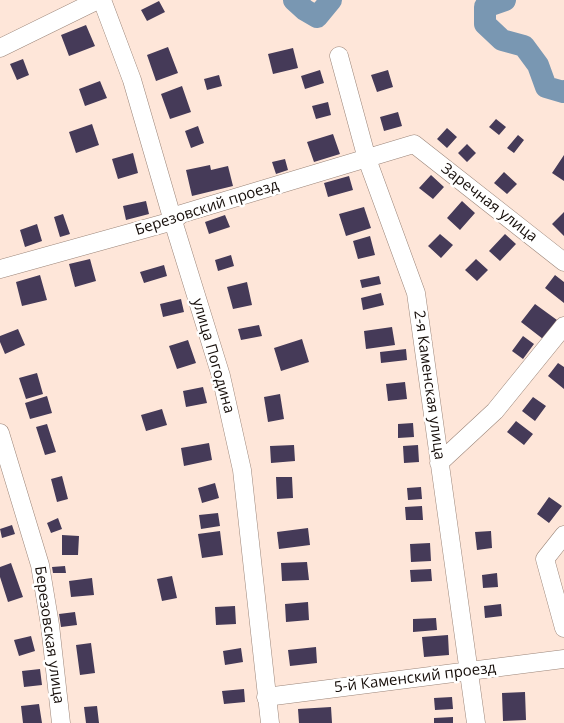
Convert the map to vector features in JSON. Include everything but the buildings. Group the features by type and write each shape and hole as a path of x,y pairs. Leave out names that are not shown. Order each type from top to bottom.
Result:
{"street":[{"path":"0,48 98,0"},
{"name":"улица Погодина","path":"102,0 132,80 221,376 242,470 270,723"},
{"name":"2-я Каменская улица","path":"339,56 367,159 416,293 476,723"},
{"name":"Березовский проезд","path":"0,269 173,221 182,214 414,144"},
{"name":"Заречная улица","path":"414,144 564,262"},
{"path":"440,462 495,411 564,326"},
{"name":"Березовская улица","path":"1,440 40,565 50,626 61,723"},
{"path":"564,535 545,559 564,628"},
{"name":"5-й Каменский проезд","path":"266,697 564,658"}],"waterway":[{"path":"294,0 305,10 317,17 331,0"},
{"path":"505,0 485,7 485,24 502,40 524,46 538,65 546,87 564,91"}]}
